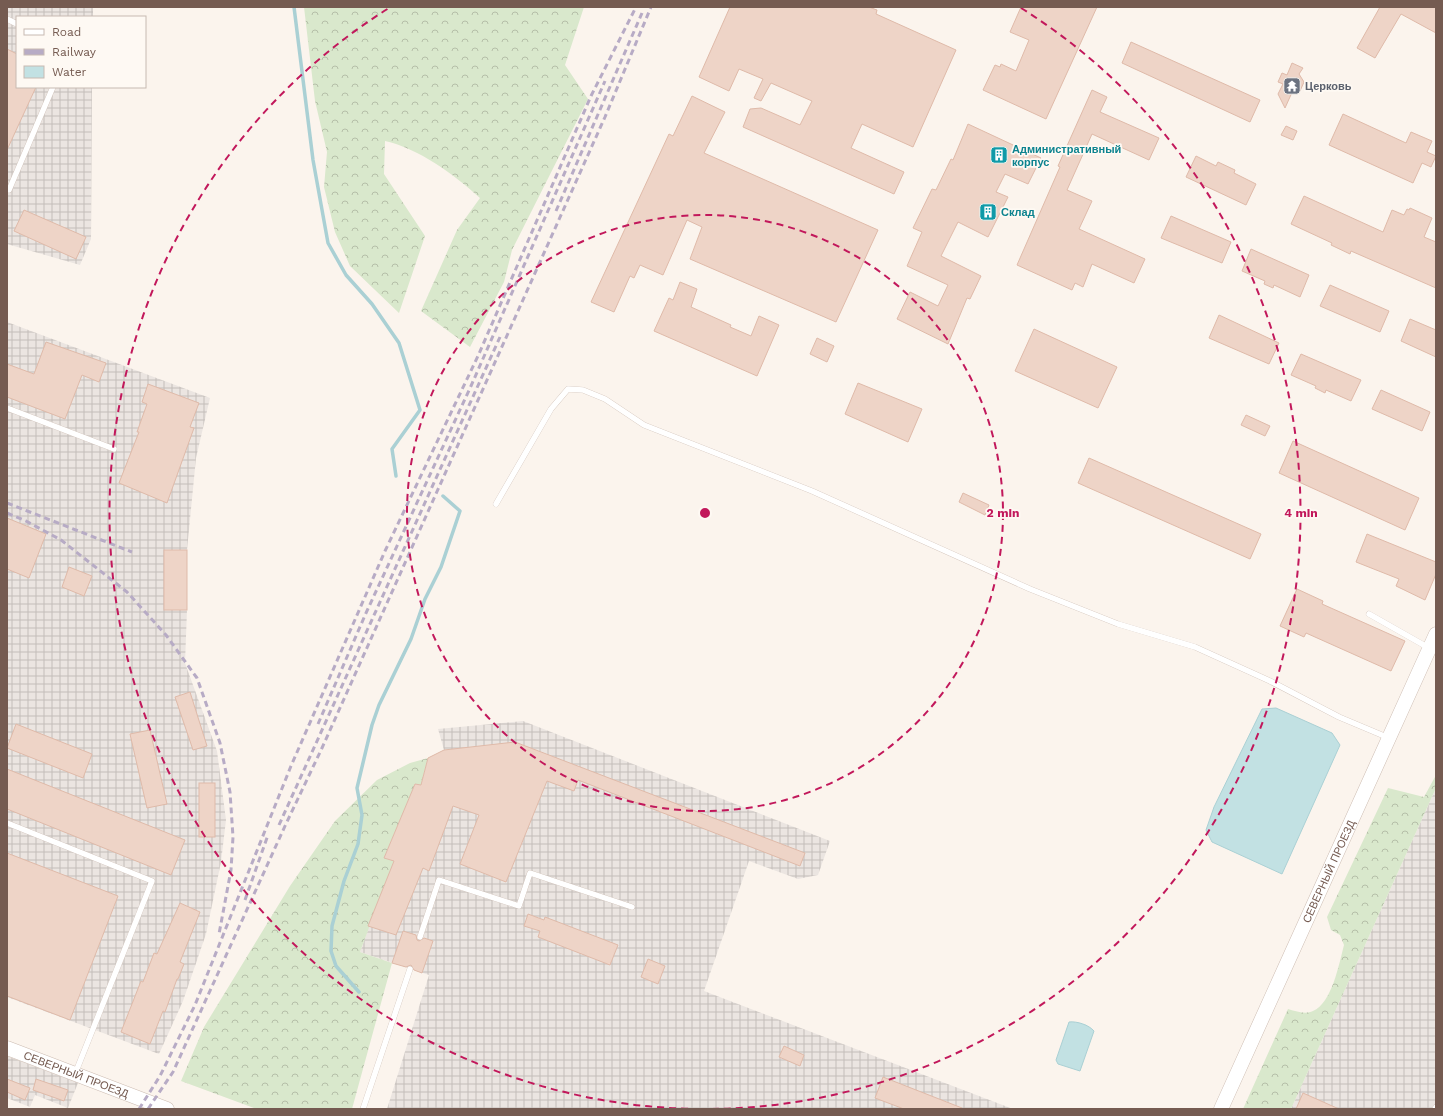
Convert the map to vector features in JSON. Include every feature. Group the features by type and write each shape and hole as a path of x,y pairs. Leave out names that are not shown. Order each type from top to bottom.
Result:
{"street":[{"name":"СЕВЕРНЫЙ ПРОЕЗД","path":"1221,1109 1436,634"},
{"name":"СЕВЕРНЫЙ ПРОЕЗД","path":"7,1048 167,1109"}],"lane":[{"path":"7,19 16,24"},
{"path":"9,190 53,88"},
{"path":"496,504 551,409 568,389 583,390 605,400 644,425 812,491 1037,592 1118,624 1195,647 1270,681 1339,717 1389,738"},
{"path":"7,408 114,449"},
{"path":"1369,614 1430,648"},
{"path":"7,823 152,881 75,1074"},
{"path":"420,937 439,880 519,906 530,873 632,907"},
{"path":"363,1109 410,968"}],"shaded area":[{"path":"7,7 93,7 93,16 16,16 16,88 92,88 91,239 80,265 7,244"},
{"path":"7,322 210,398 196,458 187,550 185,663 217,751 226,820 221,862 206,934 183,1001 159,1054 7,997"},
{"path":"523,721 830,841 818,875 798,879 749,861 704,991 1013,1109 387,1109 429,975 360,952 393,861 384,858 415,784 421,785 444,750 438,729"},
{"path":"1436,788 1436,1109 1291,1109"},
{"path":"7,1056 78,1083 68,1108 35,1095 30,1107 7,1098"}],"green space":[{"path":"304,7 584,7 565,65 588,99 512,250 504,282 470,347 421,311 457,230 480,198 459,180 423,156 385,141 384,174 425,236 399,313 350,266 335,232 324,187 327,152 315,101"},
{"path":"428,758 421,785 415,784 384,858 394,861 360,952 392,963 352,1109 257,1109 181,1081 204,1027 290,886 335,821 377,780 410,763"},
{"path":"1436,775 1436,788 1291,1109 1243,1109 1288,1009 1303,1013 1313,1011 1320,1007 1330,992 1344,945 1340,935 1331,930 1327,917 1388,788 1424,797"}],"water":[{"path":"1276,708 1332,733 1340,745 1282,874 1212,842 1206,830 1214,807 1262,709"},
{"path":"1069,1022 1083,1024 1094,1031 1080,1071 1058,1064 1056,1060"}],"building":[{"path":"730,7 869,7 877,10 876,14 956,50 913,147 862,124 851,148 904,172 894,194 743,127 750,109 761,108 800,125 812,101 771,83 761,101 754,98 763,79 739,69 729,91 699,77"},
{"path":"1021,7 1097,7 1046,119 983,90 995,65 1000,67 1001,64 1016,71 1029,40 1010,32"},
{"path":"1380,7 1436,7 1436,33 1401,14 1375,58 1357,48"},
{"path":"1131,42 1260,100 1250,122 1122,63"},
{"path":"7,49 16,54 16,88 36,88 7,150"},
{"name":"Церковь","path":"1292,63 1303,68 1299,74 1304,82 1300,91 1294,88 1285,108 1278,94 1283,84 1278,82 1282,73 1287,75"},
{"path":"1092,90 1107,97 1100,112 1159,138 1149,160 1092,134 1067,190 1092,201 1079,229 1145,259 1134,283 1092,264 1083,287 1075,283 1072,290 1017,265 1060,167 1058,166"},
{"path":"692,96 725,112 704,153 878,230 836,322 690,259 702,227 687,220 663,275 640,265 634,278 630,276 614,312 591,302 669,134 673,136"},
{"path":"1343,114 1406,143 1411,132 1432,141 1427,152 1436,156 1431,167 1422,163 1413,183 1329,145"},
{"path":"968,124 1041,158 1028,184 1005,174 996,192 1008,197 988,237 958,222 941,256 981,276 970,299 967,298 948,344 897,319 910,292 938,306 948,285 907,266 922,232 913,228 932,189 936,190 951,159 953,160"},
{"path":"1286,126 1297,131 1293,140 1281,135"},
{"path":"1196,156 1216,166 1218,162 1235,170 1234,173 1256,184 1246,205 1186,177"},
{"path":"1304,196 1383,232 1392,210 1404,215 1407,209 1409,210 1410,208 1432,218 1424,237 1436,242 1436,288 1351,251 1350,254 1331,245 1332,243 1291,224"},
{"path":"24,210 86,237 76,259 14,231"},
{"path":"1171,216 1231,242 1222,263 1161,238"},
{"path":"1251,249 1309,275 1300,297 1274,285 1273,288 1264,284 1265,281 1242,271"},
{"path":"680,282 697,289 691,307 731,325 730,327 751,336 759,316 779,325 757,376 654,331 669,298 673,300"},
{"path":"1330,285 1389,311 1380,332 1320,306"},
{"path":"1219,315 1279,343 1269,364 1209,338"},
{"path":"1410,319 1436,330 1436,357 1401,341"},
{"path":"1034,329 1117,367 1098,408 1015,371"},
{"path":"817,338 834,346 827,362 810,354"},
{"path":"46,342 106,363 99,382 82,375 65,419 7,397 7,364 34,374"},
{"path":"1301,354 1361,380 1351,401 1326,390 1325,393 1315,388 1316,386 1291,375"},
{"path":"858,383 922,409 908,442 845,414"},
{"path":"148,384 199,403 190,427 194,428 167,503 119,483 139,432 137,432 147,404 142,402"},
{"path":"1381,390 1430,412 1422,431 1372,409"},
{"path":"1246,415 1270,426 1265,436 1241,425"},
{"path":"1293,441 1419,498 1405,530 1279,473"},
{"path":"1089,458 1261,534 1250,559 1078,483"},
{"path":"963,493 989,505 985,515 959,502"},
{"path":"7,518 46,534 29,578 7,569"},
{"path":"1367,534 1436,562 1436,574 1425,600 1396,586 1399,579 1356,562"},
{"path":"164,550 187,550 187,610 164,610"},
{"path":"69,567 92,576 84,596 62,587"},
{"path":"1297,589 1323,601 1322,604 1405,641 1391,671 1306,633 1304,637 1280,626"},
{"path":"190,692 207,746 193,750 175,697"},
{"path":"16,724 92,754 83,778 7,748"},
{"path":"150,730 167,804 147,808 130,734"},
{"path":"515,742 805,853 800,866 578,780 574,791 547,781 506,882 460,864 479,815 453,806 429,871 423,868 396,935 368,926 394,861 384,858 415,784 421,785 428,758 444,750"},
{"path":"7,769 185,840 171,875 7,809"},
{"path":"199,783 215,783 215,837 199,837"},
{"path":"7,853 118,896 70,1020 7,996"},
{"path":"180,903 200,912 180,962 184,964 165,1012 163,1011 150,1044 121,1032 141,981 143,982 154,953 157,954"},
{"path":"528,914 544,920 545,917 618,945 610,965 538,937 540,931 524,926"},
{"path":"403,931 416,935 417,940 419,941 424,938 433,941 422,973 414,970 411,965 406,967 392,963"},
{"path":"648,959 665,966 658,984 641,977"},
{"path":"784,1046 804,1055 800,1066 779,1057"},
{"path":"883,1077 962,1109 904,1109 875,1098"},
{"path":"7,1079 30,1088 25,1100 7,1092"},
{"path":"36,1079 68,1090 64,1101 33,1090"},
{"path":"1303,1093 1339,1109 1296,1109"}],"waterway":[{"path":"294,7 313,160 328,243 346,275 372,304 399,343 420,410 392,449 396,476"},
{"path":"359,992 336,966 331,951 332,926 344,881 358,844 362,815 357,788 372,725 379,705 411,639 425,599 441,567 460,511 443,496"}],"railway":[{"path":"139,1109 160,1076 195,1005 291,766 385,551 478,356 591,96 636,7"},
{"path":"148,1109 173,1072 322,748 605,117 651,7"},
{"path":"556,211 642,13"},
{"path":"318,724 366,613 471,386 605,81"},
{"path":"279,825 500,337"},
{"path":"7,503 132,552"},
{"path":"7,513 26,521 61,540 127,592 166,635 197,678 220,743 230,792 233,837 231,870 219,934"},
{"path":"245,900 268,835"}],"place":[{"name":"Церковь","path":"1292,86"},
{"name":"Административный корпус","path":"999,155"},
{"name":"Склад","path":"988,212"}]}
